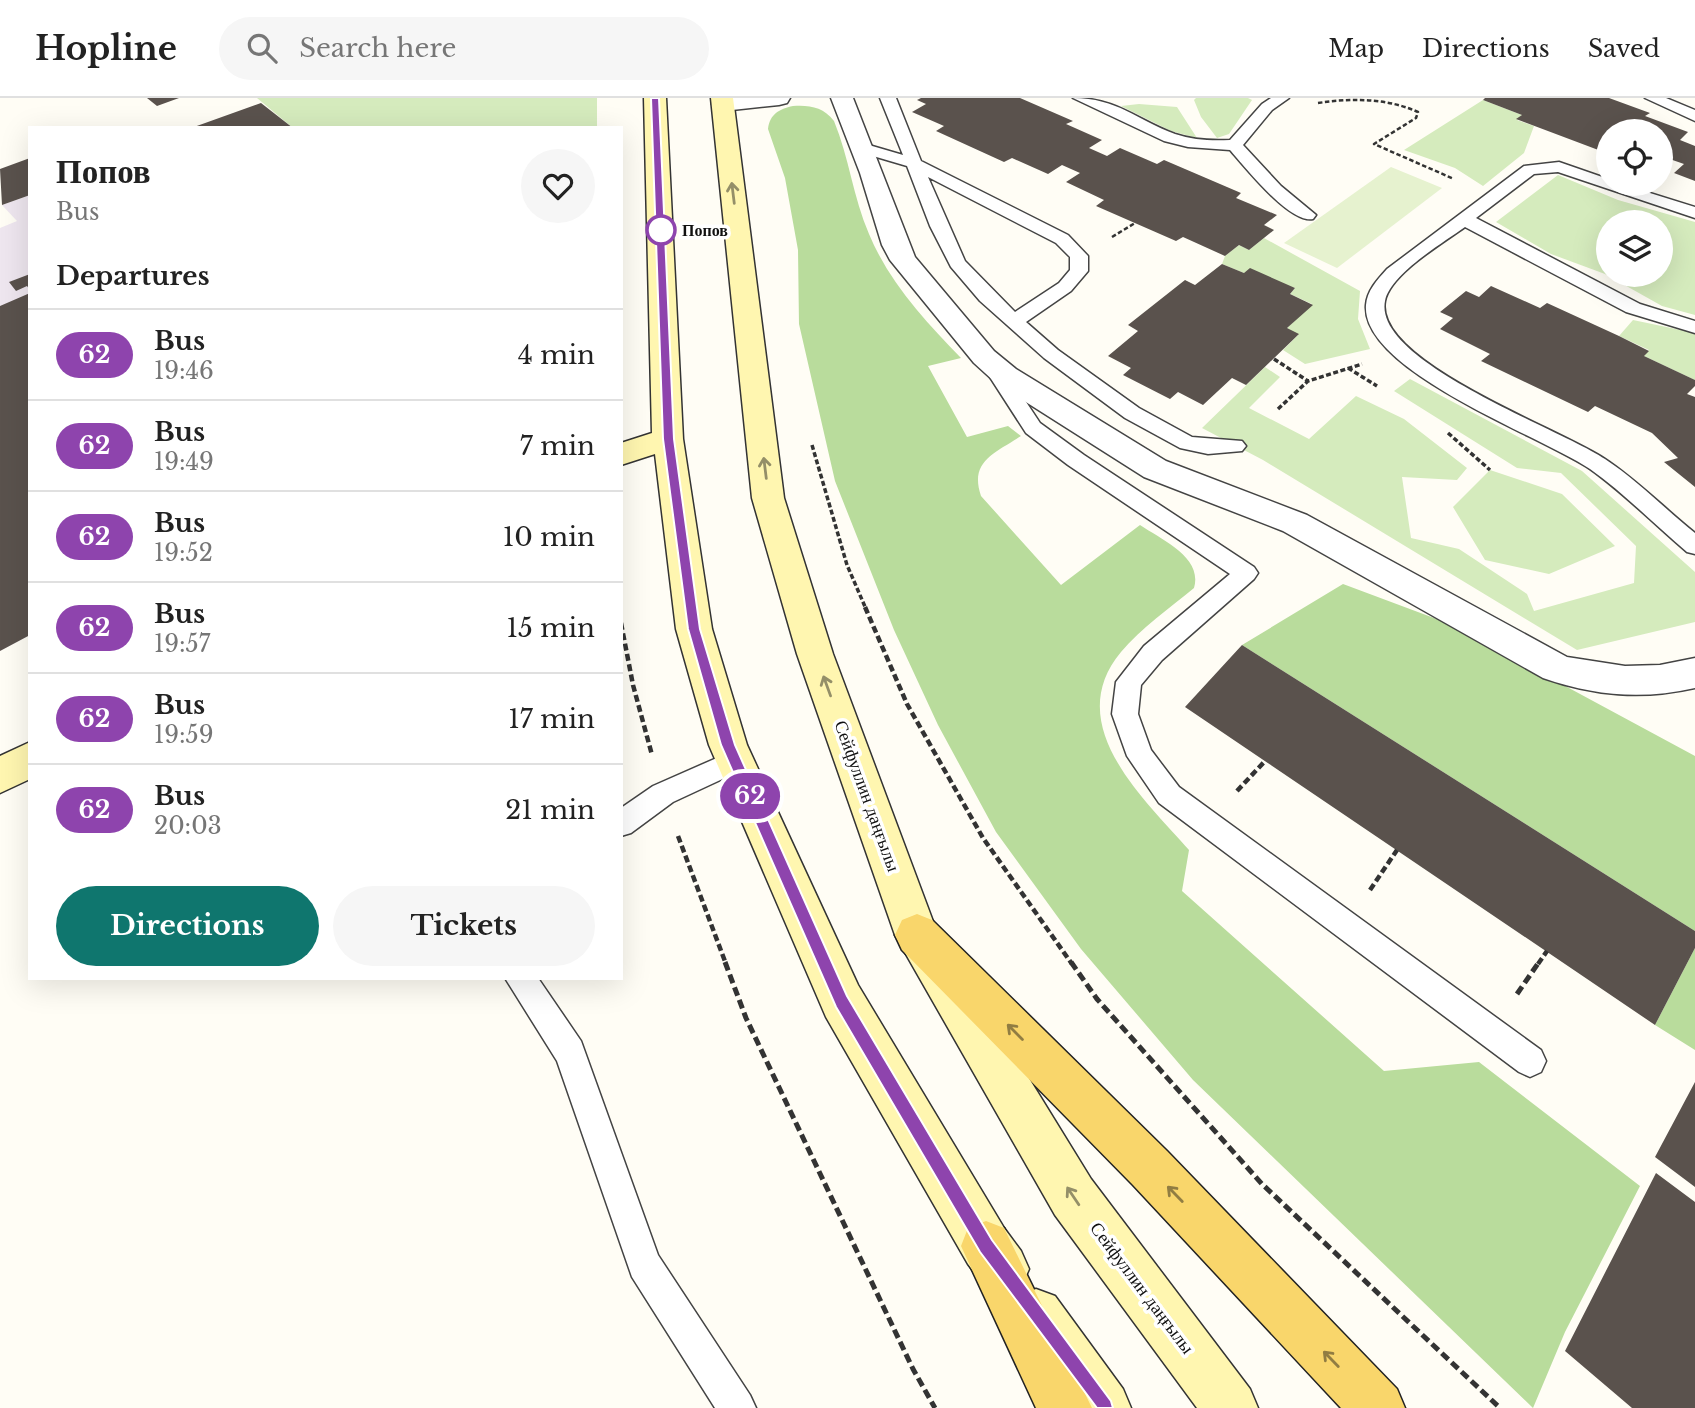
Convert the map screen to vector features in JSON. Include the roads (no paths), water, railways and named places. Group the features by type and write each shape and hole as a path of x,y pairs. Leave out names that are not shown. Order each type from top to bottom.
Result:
{"main road":[{"path":"655,98 668,439 694,629 735,761 842,1002 986,1246 1065,1408"},
{"name":"Сейфуллин даңғылы","path":"722,101 768,498 815,654 917,934 1073,1197 1231,1408"},
{"path":"623,453 668,439"},
{"path":"0,776 28,760"},
{"path":"917,934 1150,1168 1378,1408"},
{"path":"986,1246 1104,1408"}],"street":[{"path":"722,101 779,98"},
{"path":"842,98 895,245 903,260 995,368 1155,469 1295,523 1556,668 1582,677 1607,681 1655,681 1695,673"}],"lane":[{"path":"888,98 939,226 957,263 988,297 1051,354 1132,413 1187,443 1208,447 1235,446"},
{"path":"1081,98 1100,104 1160,136 1197,145 1239,140 1267,107 1281,98"},
{"path":"1653,98 1695,116"},
{"path":"1239,140 1275,190 1307,215"},
{"path":"862,148 913,163 1062,239 1079,256 1079,271 1065,288 1014,321"},
{"path":"1695,213 1559,167 1530,169 1393,273 1379,291 1375,310 1382,334 1398,353 1420,369 1597,464 1695,546"},
{"path":"1464,219 1633,308 1695,327"},
{"path":"995,368 1033,428 1076,460 1246,573 1153,653 1129,682 1125,714 1140,756 1169,795 1530,1060"},
{"path":"623,823 663,794 735,761"},
{"path":"521,980 570,1052 644,1265 737,1408"}],"place":[{"name":"Попов","path":"661,230"}]}
